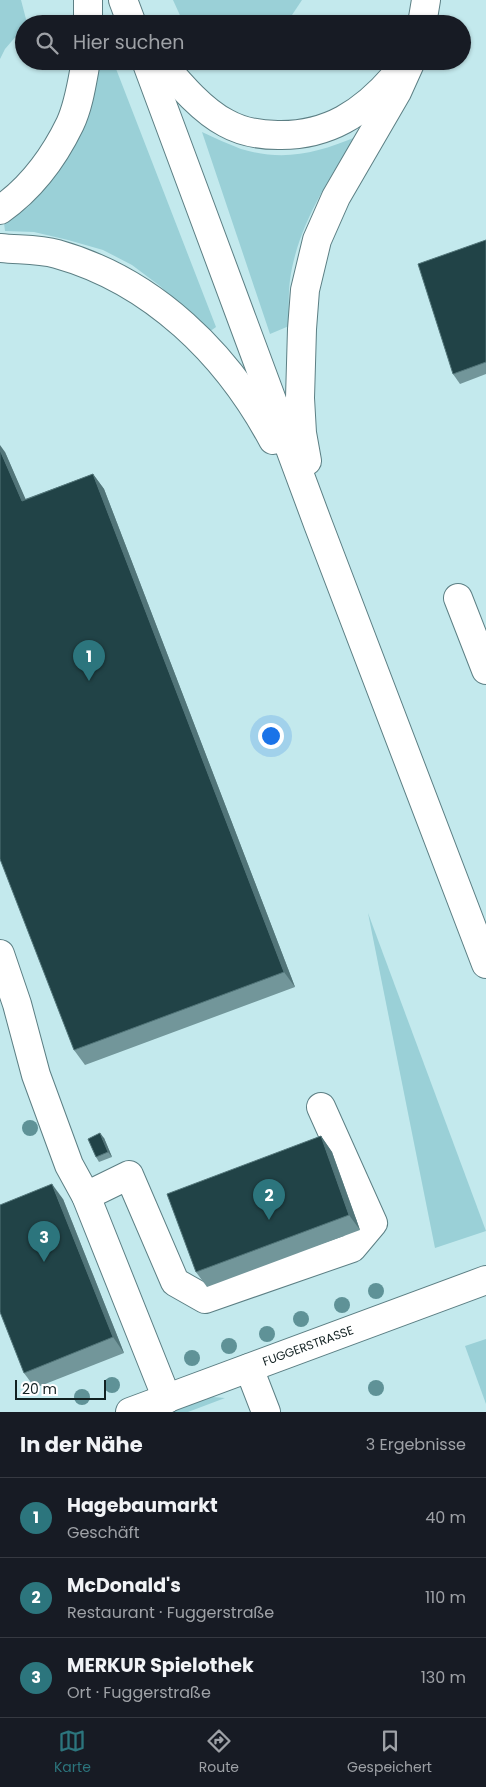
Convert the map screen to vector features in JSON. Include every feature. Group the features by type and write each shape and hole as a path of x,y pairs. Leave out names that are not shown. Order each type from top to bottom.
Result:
{"main road":[{"path":"88,0 88,15"},
{"path":"123,0 129,15"},
{"path":"424,15 426,0"},
{"path":"0,210 34,179 52,156 70,124 80,94 84,70"},
{"path":"149,70 318,524 486,964"},
{"path":"167,70 178,83 226,123 256,134 294,135 324,130 357,112 380,93 401,70"},
{"path":"318,524 302,433 300,398 305,290 317,240 336,197 397,92 406,70"},
{"path":"0,248 55,254 93,266 122,280 150,298 183,324 214,353 236,381 265,425 318,524"},
{"path":"458,598 486,670"},
{"path":"0,954 18,1004 36,1075 69,1164 86,1196 167,1399"},
{"path":"86,1196 129,1175 175,1282 205,1298 352,1248 373,1223 321,1107"},
{"name":"FUGGERSTRASSE","path":"130,1412 486,1280"},
{"path":"249,1368 266,1412"}],"shaded area":[{"path":"0,0 21,0 25,15 15,15 15,37 5,49 0,59"},
{"path":"173,0 302,0 292,15 180,15"},
{"path":"92,70 116,70 216,327 209,332 160,286 132,265 103,250 34,232 5,231 4,223 28,207 57,173 72,148"},
{"path":"202,132 241,149 272,155 300,154 314,151 356,137 315,205 299,242 290,280 289,326 270,334"},
{"path":"368,913 486,1231 435,1248"},
{"path":"486,1339 486,1404 465,1346"},
{"path":"212,1397 225,1398 188,1412 169,1412"}],"building":[{"path":"486,240 486,362 453,374 418,264"},
{"path":"0,450 22,501 93,474 284,972 74,1050 0,859"},
{"path":"100,1133 108,1152 96,1157 88,1139"},
{"path":"321,1136 349,1215 196,1272 167,1194"},
{"path":"52,1184 113,1337 24,1373 0,1312 0,1205"}],"place":[{"name":"Hagebaumarkt","path":"89,681"},
{"name":"McDonald's","path":"269,1220"},
{"name":"MERKUR Spielothek","path":"44,1262"}]}
